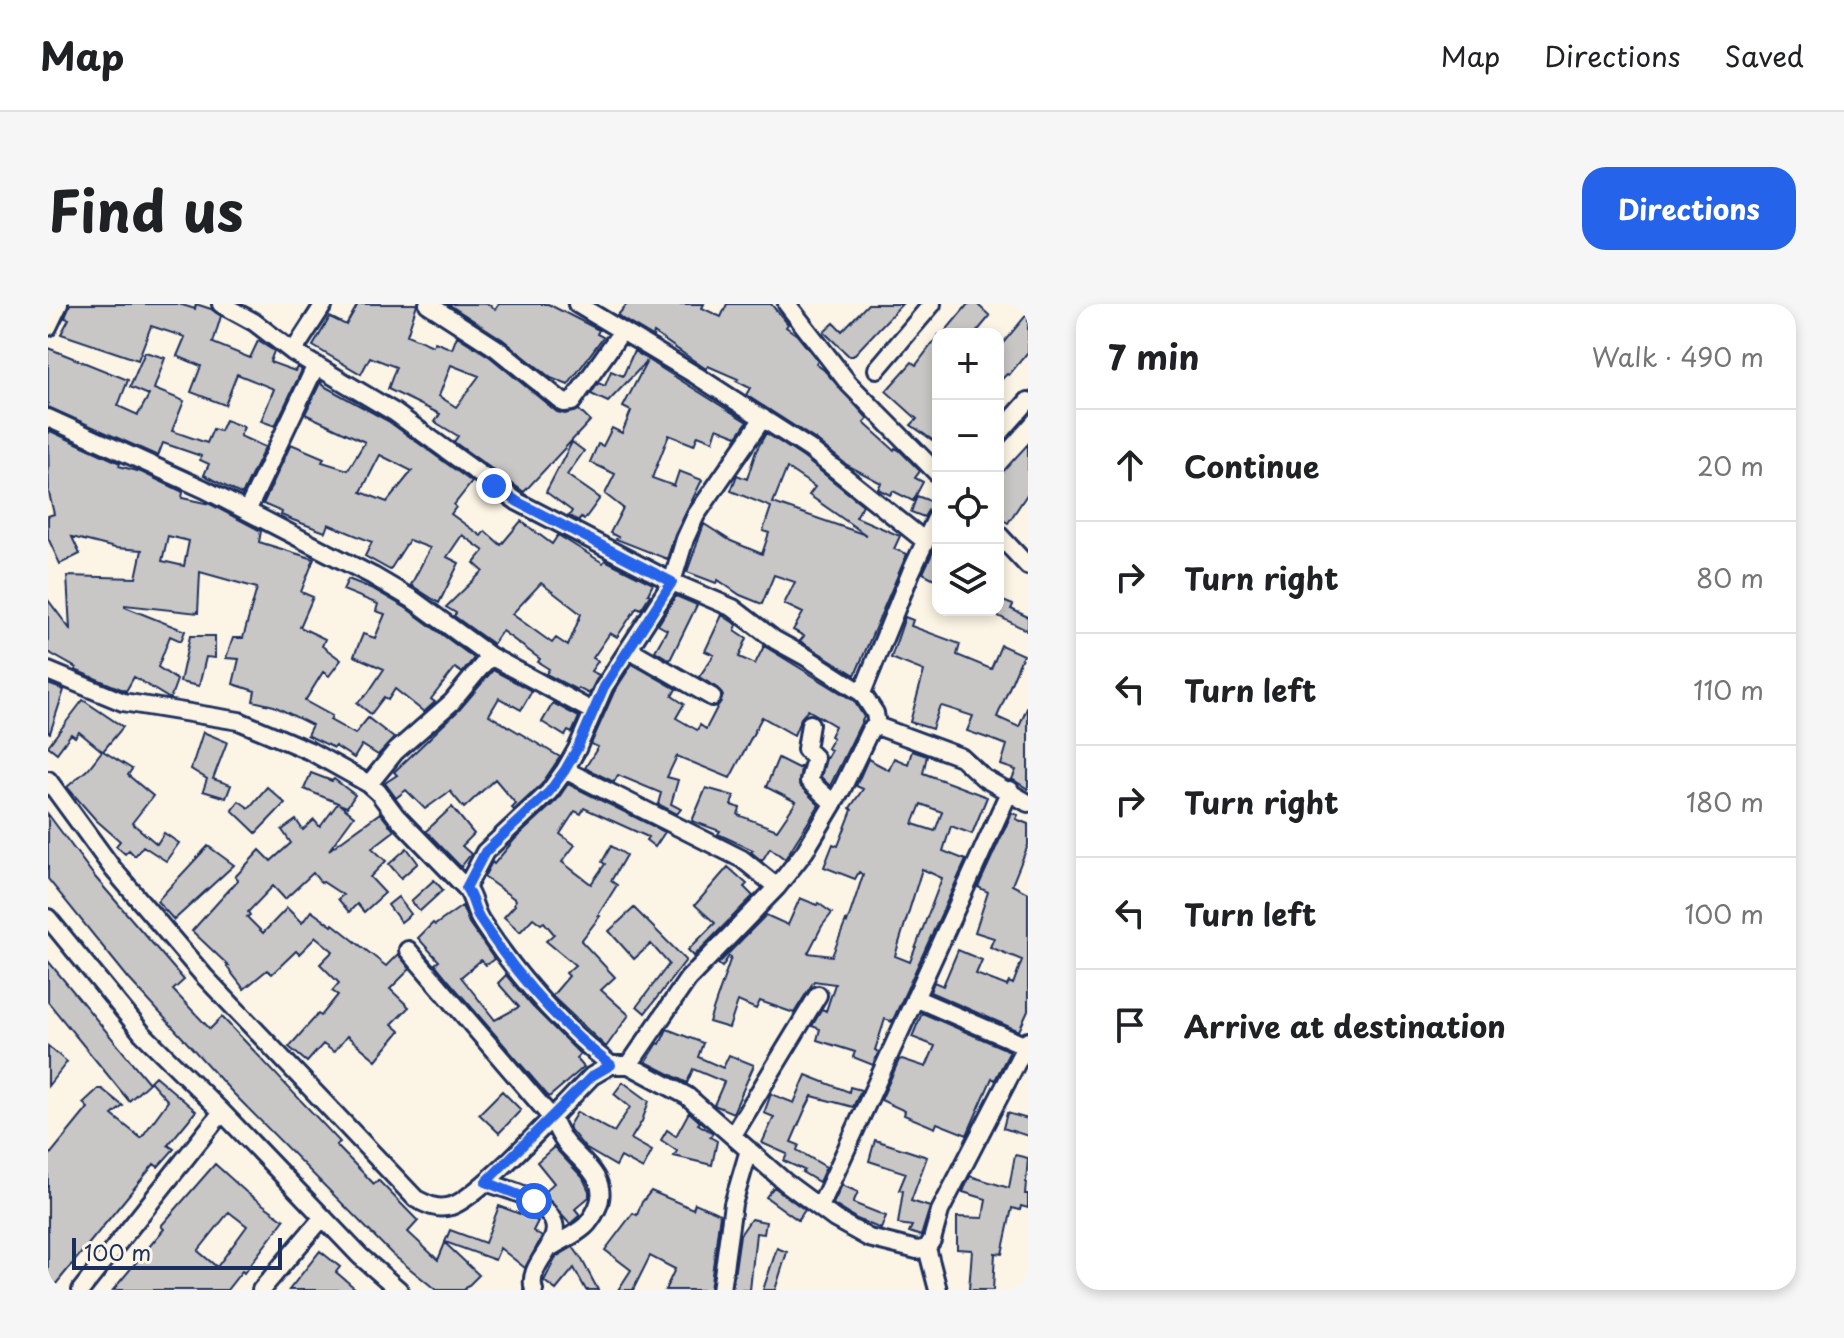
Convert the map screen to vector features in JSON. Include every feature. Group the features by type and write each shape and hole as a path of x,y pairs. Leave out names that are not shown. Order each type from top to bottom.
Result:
{"street":[{"path":"48,327 59,304"},
{"path":"221,304 254,322 293,352 418,429 518,502 672,582 733,608 775,640 862,693 875,713 877,726"},
{"path":"293,352 324,304"},
{"path":"428,304 496,348 564,403 572,402 622,331"},
{"path":"787,304 849,384 936,472"},
{"path":"877,369 932,304"},
{"path":"587,306 810,449 925,541"},
{"path":"247,511 316,365"},
{"path":"1004,428 1028,401"},
{"path":"48,418 247,511 412,599 490,656 592,711"},
{"path":"466,888 485,852 549,792 565,770 604,687 672,582 696,515 763,418"},
{"path":"862,693 932,526"},
{"path":"1004,540 1028,566"},
{"path":"629,649 712,697"},
{"path":"369,784 395,752 452,702 490,656"},
{"path":"48,671 123,702 239,721 310,751 369,784 466,888 475,900 478,917 521,978 579,1040 611,1065"},
{"path":"810,724 806,749 815,758 809,781 833,803"},
{"path":"629,1065 688,979 777,887 805,851 870,730 877,726 955,753 984,778 1022,797 915,998 820,1207"},
{"path":"565,770 742,859 777,887"},
{"path":"48,780 113,869 204,976 416,1199 433,1208 454,1206 486,1182 592,1076 611,1065 629,1065 687,1096 785,1182 869,1238 917,1250 927,1248"},
{"path":"48,918 142,1033 360,1256 399,1290"},
{"path":"408,950 551,1117 564,1142 593,1170 599,1184 600,1201 586,1226 551,1247"},
{"path":"733,1135 818,995"},
{"path":"915,998 1027,1043 940,1211 927,1248 938,1290"},
{"path":"81,1290 222,1112"},
{"path":"721,1290 733,1204 749,1150"},
{"path":"486,1182 534,1201 550,1216 556,1233 551,1247 534,1270 534,1290"},
{"path":"261,1290 323,1217"}],"building":[{"path":"70,304 179,304 195,309 196,304 221,316 213,343 250,358 258,341 274,351 270,362 295,371 297,367 302,370 275,426 261,421 274,389 237,374 225,405 191,392 201,366 177,356 185,337 151,326 138,360 61,334 69,319 65,318"},
{"path":"358,304 417,304 407,335 433,346 435,342 452,349 457,336 490,357 557,412 565,414 579,410 590,421 524,492 454,442 458,436 435,422 440,414 388,389 396,367 370,357 361,374 313,346 330,317 346,325","holes":["451,365 479,376 456,407 439,396"]},
{"path":"448,304 488,304 495,309 499,304 548,304 599,330 597,334 603,337 568,385 551,378 502,339"},
{"path":"627,304 704,304 702,308 721,317 727,304 771,304 788,324 786,327 797,335 818,361 816,364 868,419 864,423 920,471 915,478 923,482 913,501 893,491 890,495 878,489 881,483 847,465 816,440 746,395 750,388 736,381 738,379 708,366 706,369 654,333 653,337 621,318 618,315"},
{"path":"868,304 902,304 853,356 849,356 824,332 834,323 842,331"},
{"path":"968,304 977,304 990,316 980,328 948,328"},
{"path":"1028,313 1028,352 1004,377 1004,342"},
{"path":"932,344 932,440 911,425 917,419 886,391 912,362 916,365"},
{"path":"48,348 128,380 118,406 138,415 149,395 130,387 145,352 165,358 154,389 184,401 172,431 207,443 213,429 220,431 225,420 244,427 240,436 265,447 242,495 204,475 209,464 200,460 201,456 163,443 158,456 48,407"},
{"path":"634,351 747,422 737,436 717,428 713,441 698,435 694,445 669,435 652,478 674,486 679,471 702,480 675,535 667,559 616,539 618,537 610,533 623,508 605,494 615,474 590,462 598,444 603,446 612,428 622,433 631,411 623,407 647,361 608,402 591,394 598,383 605,386 611,371 623,376"},
{"path":"321,381 322,385 388,421 472,482 454,505 456,507 451,514 481,536 485,531 501,545 521,521 552,544 558,535 603,563 605,560 653,584 641,609 637,607 617,637 610,633 593,658 598,661 591,671 599,675 589,694 546,674 549,669 538,662 540,659 502,631 493,644 446,607 483,571 474,563 484,551 462,535 447,557 459,563 439,603 411,585 430,548 409,540 390,570 365,556 372,542 328,524 325,532 281,515 282,512 263,504 291,444 324,458 322,462 348,470 365,442 305,414","holes":["380,455 412,471 387,502 361,492","541,583 581,614 568,646 556,638 552,643 512,614"]},
{"path":"48,430 120,463 119,466 141,472 183,492 182,498 210,504 261,531 259,542 314,559 301,592 313,597 300,627 325,639 322,646 341,660 329,676 323,672 305,701 355,734 368,718 394,738 378,755 362,745 354,758 335,746 307,735 312,725 274,706 253,701 255,691 233,684 239,659 226,658 233,638 243,638 257,588 200,572 198,613 125,605 185,631 181,641 170,636 158,667 177,680 170,699 134,677 126,691 75,670 48,652 48,600 70,629 67,576 136,578 142,550 115,548 72,537 80,554 60,564 48,538 48,516 54,514 49,493","holes":["168,536 189,541 184,566 162,561"]},
{"path":"766,433 804,458 863,505 856,517 900,536 894,549 907,554 855,675 800,641 804,636 793,630 803,613 784,604 795,582 774,575 762,604 740,595 718,580 716,583 687,572 704,524 731,541 762,554 769,533 763,531 771,507 731,491 737,475 747,479","holes":["787,468 815,487 809,495 866,535 773,503"]},
{"path":"572,442 584,451 567,475 600,498 584,520 581,517 579,521 569,516 572,511 546,492"},
{"path":"1028,444 1028,493 1008,523 1004,521 1004,470"},
{"path":"917,496 932,502 924,517 911,512"},
{"path":"932,554 932,578 923,573"},
{"path":"348,579 406,608 474,658 462,673 455,668 431,699 435,702 424,712 395,689 388,700 384,697 371,714 357,703 384,669 354,656 363,634 375,638 385,614 376,611 378,604 343,590"},
{"path":"676,596 697,605 670,660 655,651 667,630 658,625"},
{"path":"1004,601 1013,605 1011,609 1028,617 1028,631 998,616 1004,616"},
{"path":"722,615 737,625 735,630 747,638 739,657 755,664 764,646 854,701 864,717 830,786 821,777 831,750 827,748 835,726 808,710 794,735 762,717 730,778 677,756 667,777 678,780 671,804 681,809 677,814 658,804 661,793 618,775 614,782 585,768 598,747 591,744 614,692 632,664 676,689 672,696 684,704 676,718 697,730 700,725 706,729 723,696 718,688 699,677 714,655 705,651"},
{"path":"905,617 913,620 911,626 960,644 957,655 991,669 1001,645 1023,655 997,717 1019,727 1028,706 1028,789 1012,779 1016,770 1001,765 1007,745 967,731 973,716 942,706 932,729 910,722 924,671 891,658"},
{"path":"190,636 215,636 215,658 206,657 199,686 180,682"},
{"path":"493,670 532,691 521,710 499,698 489,715 560,757 541,785 514,810 512,808 516,804 495,779 464,808 450,791 425,809 406,790 396,798 385,783 397,775 394,772 460,709"},
{"path":"48,684 64,690 50,733 48,732"},
{"path":"83,700 123,727 103,751 132,769 128,775 153,796 132,823 157,844 164,833 179,843 166,861 143,846 135,856 129,850 125,854 116,846 120,841 96,820 67,787 88,769 102,751 79,732 75,737 71,734 57,753 48,746"},
{"path":"553,703 579,717 572,733 568,731 565,736 542,722"},
{"path":"203,732 227,742 213,779 231,785 226,798 203,791 207,779 191,769"},
{"path":"912,751 927,756 923,773 987,797 972,834 951,826 943,851 966,860 892,1022 885,1019 875,1050 879,1052 873,1065 853,1057 855,1052 817,1040 820,1029 812,1026 822,1009 826,1011 835,984 814,981 794,1013 760,1001 756,1009 738,1001 729,1028 709,1022 731,957 722,967 718,964 766,915 788,925 800,898 818,903 832,913 808,953 832,956 863,875 859,872 855,879 824,867 833,844 838,846 852,810 850,808 863,789 856,786 868,759 889,770 894,758 908,764","holes":["921,804 942,812 935,831 913,824","922,869 942,878 910,962 895,956"]},
{"path":"778,758 798,768 801,766 799,785 819,805 785,859 770,848 762,861 751,852 753,850 718,834 720,831 692,821 706,788 734,796 731,805 740,808 738,815 777,830 796,802 766,787"},
{"path":"311,773 332,781 334,779 355,795 347,807 339,804 354,816 329,850 380,813 394,831 372,848 386,861 370,877 385,893 364,912 357,904 349,912 338,899 343,895 321,883 313,873 285,899 273,886 248,912 250,915 247,917 263,933 287,908 302,923 311,911 333,924 386,966 398,954 410,969 390,989 409,1007 392,1024 400,1031 376,1060 347,1036 334,1052 323,1044 307,1062 289,1047 338,995 332,991 339,983 320,964 333,951 316,937 272,974 267,970 244,989 229,966 192,931 238,880 235,877 260,850 271,861 291,843 282,830 296,820 303,830 314,820 320,827 338,803 304,789"},
{"path":"568,784 665,832 655,847 646,840 648,837 584,808 581,814 575,811 560,834 575,845 562,862 591,884 605,864 602,862 611,846 626,855 611,881 617,885 600,916 581,941 615,977 601,990 629,1015 606,1047 552,996 569,976 566,973 575,965 546,941 554,934 544,922 541,924 533,918 520,932 504,917 516,900 484,877 492,862 494,864 515,839 557,800"},
{"path":"267,787 285,803 256,833 232,810 239,801 249,808"},
{"path":"452,807 474,834 462,846 471,854 461,867 426,831"},
{"path":"1012,813 1018,815 1016,819 1028,824 1028,845 1012,885 1028,893 1028,1011 1019,1031 930,992 934,982 943,986 958,950 982,960 976,974 1007,986 1009,982 1013,984 1022,960 990,947 994,938 975,932 988,892 978,887"},
{"path":"48,814 95,877 184,980 173,990 210,1029 222,1017 340,1142 336,1145 374,1184 378,1180 418,1221 408,1232 438,1260 445,1243 479,1275 464,1290 436,1290 392,1254 233,1093 129,979 48,879"},
{"path":"208,846 234,865 174,920 157,901"},
{"path":"407,848 418,863 401,878 389,864"},
{"path":"728,867 747,884 744,887 753,896 694,956 688,950 715,923 695,905"},
{"path":"434,880 443,890 420,911 411,901"},
{"path":"398,897 411,914 401,922 388,905"},
{"path":"462,906 469,923 494,959 486,965 481,960 461,977 495,1020 519,1007 498,983 506,975 580,1054 576,1058 584,1067 549,1097 448,980 435,964 439,961 418,938 433,923 435,925"},
{"path":"634,908 686,960 645,1013 637,1006 669,964 651,944 634,959 609,931"},
{"path":"48,961 149,1083 129,1101 48,1002"},
{"path":"922,1013 1010,1051 995,1080 992,1078 967,1135 937,1123 935,1128 904,1115 905,1111 881,1100 899,1060 926,1067 935,1046 912,1037"},
{"path":"667,1029 703,1043 698,1057 723,1068 729,1055 754,1065 733,1113 714,1105 724,1082 693,1069 687,1083 646,1062"},
{"path":"48,1046 67,1062 48,1086"},
{"path":"806,1075 849,1092 850,1087 861,1090 853,1107 812,1096 804,1112 791,1142 799,1145 797,1150 826,1167 819,1182 802,1172 804,1170 784,1161 787,1154 762,1143 774,1117 764,1113 771,1094 794,1103"},
{"path":"155,1076 196,1111 168,1145 174,1149 158,1167 154,1164 48,1290 48,1157 88,1108 83,1103 98,1089 123,1106 112,1115 141,1138 168,1101 150,1081"},
{"path":"623,1082 649,1101 631,1139 652,1151 643,1169 621,1157 616,1166 585,1148 568,1127 577,1112 614,1132 630,1107 614,1094"},
{"path":"502,1091 521,1110 499,1133 479,1114"},
{"path":"689,1112 700,1122 698,1124 713,1133 710,1137 717,1141 712,1165 674,1156 677,1151 661,1140 667,1130 676,1136"},
{"path":"1007,1113 1028,1119 1028,1136 1003,1128"},
{"path":"875,1140 927,1157 911,1201 930,1207 921,1236 909,1232 912,1226 898,1224 903,1191 899,1190 906,1173 869,1161"},
{"path":"554,1147 583,1178 589,1191 589,1197 575,1209 580,1215 570,1224 542,1194 554,1183 537,1162"},
{"path":"1015,1155 1028,1158 1025,1194 1028,1194 1028,1208 1012,1208 1002,1254 995,1253 993,1290 969,1290 972,1250 957,1249 957,1217 983,1218 986,1199 963,1192 970,1176 1009,1188"},
{"path":"215,1164 284,1220 244,1273 242,1271 227,1290 113,1290 164,1229 161,1226","holes":["229,1212 247,1226 217,1267 198,1251"]},
{"path":"842,1185 858,1192 853,1203 886,1216 881,1229 833,1204"},
{"path":"774,1187 805,1210 798,1220 766,1197"},
{"path":"651,1191 693,1209 695,1203 720,1214 710,1290 665,1290 675,1269 650,1256 633,1290 618,1290 631,1270 605,1250 633,1213 637,1215"},
{"path":"499,1206 538,1221 533,1231 542,1237 525,1268 500,1248 495,1260 445,1242 450,1230 485,1243"},
{"path":"751,1219 766,1222 764,1234 756,1233 750,1290 732,1290 740,1235"},
{"path":"573,1247 598,1290 586,1290 574,1268 556,1290 544,1281 556,1257"},
{"path":"777,1248 787,1252 775,1290 763,1290"},
{"path":"320,1251 340,1267 336,1272 357,1290 289,1290"}],"route":[{"path":"494,486 518,502 672,582 604,687 565,770 549,792 485,852 466,888 475,900 478,917 521,978 579,1040 611,1065 592,1076 486,1182 534,1201"}]}
